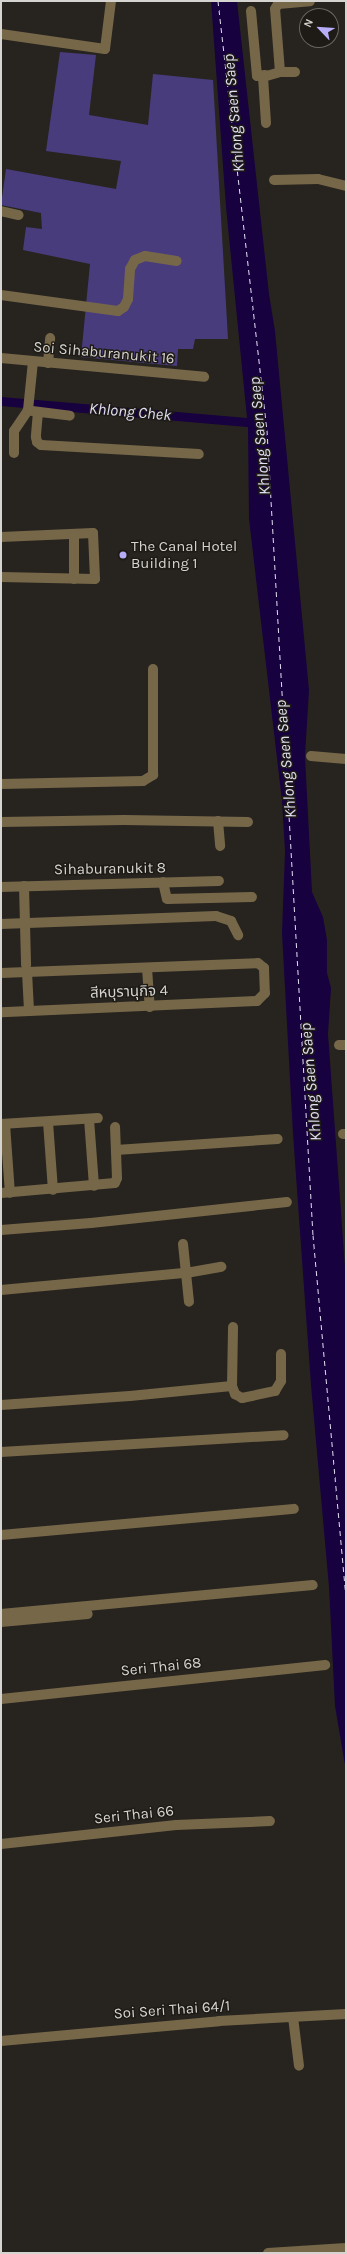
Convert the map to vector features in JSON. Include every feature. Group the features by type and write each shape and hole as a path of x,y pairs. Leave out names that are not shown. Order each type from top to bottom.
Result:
{"street":[{"path":"1,34 105,49 111,1"},
{"path":"280,72 274,12 276,4 310,1"},
{"path":"251,11 257,76 280,72 295,72"},
{"path":"265,75 263,81 266,123"},
{"path":"274,180 318,178 346,186"},
{"path":"1,211 19,215"},
{"path":"1,295 118,311 124,307 128,299 130,268 135,260 145,256 177,261"},
{"path":"48,363 50,338"},
{"name":"Soi Sihaburanukit 16","path":"1,358 204,377"},
{"path":"33,362 29,394 33,411 36,437 41,445 199,454"},
{"path":"33,411 70,416"},
{"path":"14,454 14,431 33,411"},
{"path":"1,537 93,532 96,579 1,577"},
{"path":"74,534 74,579"},
{"path":"1,784 143,781 153,774 153,669"},
{"path":"311,756 346,759"},
{"path":"218,821 220,846"},
{"path":"1,822 248,822"},
{"name":"Sihaburanukit 8","path":"1,886 219,881"},
{"path":"163,882 167,899 252,897"},
{"path":"24,886 24,923 29,1011"},
{"path":"1,924 216,916 231,921 238,935"},
{"name":"สีหบุรานุกิจ 4","path":"1,1012 150,1007 257,1001 265,993 264,968 258,963 147,968"},
{"path":"1,973 27,969 147,968 150,1007"},
{"path":"94,1186 93,1118 3,1124 6,1193 94,1186 116,1181 115,1127"},
{"path":"48,1122 53,1190"},
{"path":"116,1150 278,1139"},
{"path":"1,1230 107,1222 287,1202"},
{"path":"183,1244 189,1302"},
{"path":"1,1290 186,1273 221,1267"},
{"path":"233,1327 232,1386 235,1394 242,1398 275,1391 281,1381 281,1354"},
{"path":"1,1405 130,1396 232,1386"},
{"path":"1,1452 283,1435"},
{"path":"1,1535 294,1509"},
{"path":"1,1614 313,1585"},
{"path":"1,1622 88,1614"},
{"name":"Seri Thai 68","path":"1,1699 325,1665"},
{"name":"Seri Thai 66","path":"1,1844 176,1825 270,1821"},
{"name":"Soi Seri Thai 64/1","path":"1,2041 346,2014"},
{"path":"293,2017 299,2066"},
{"path":"268,2253 346,2248"}],"shaded area":[{"path":"60,52 96,55 89,115 148,125 153,74 213,80 228,339 195,339 193,349 178,349 177,366 81,357 90,264 23,250 26,227 42,229 41,213 1,205 6,169 116,189 121,161 46,151"}],"water":[{"name":"Khlong Saen Saep","path":"211,1 237,1 269,294 275,331 309,690 305,756 312,892 323,917 327,940 327,973 331,988 328,1034 346,1281 346,1771 335,1706 329,1587 311,1385 293,1134 282,933 285,851 282,801 249,519 248,428 226,207"}],"waterway":[{"name":"Khlong Chek","path":"1,401 258,423"}],"ferry route":[{"path":"218,1 267,430 313,1235 346,1597"}],"place":[{"name":"The Canal Hotel Building 1","path":"123,555"}]}
